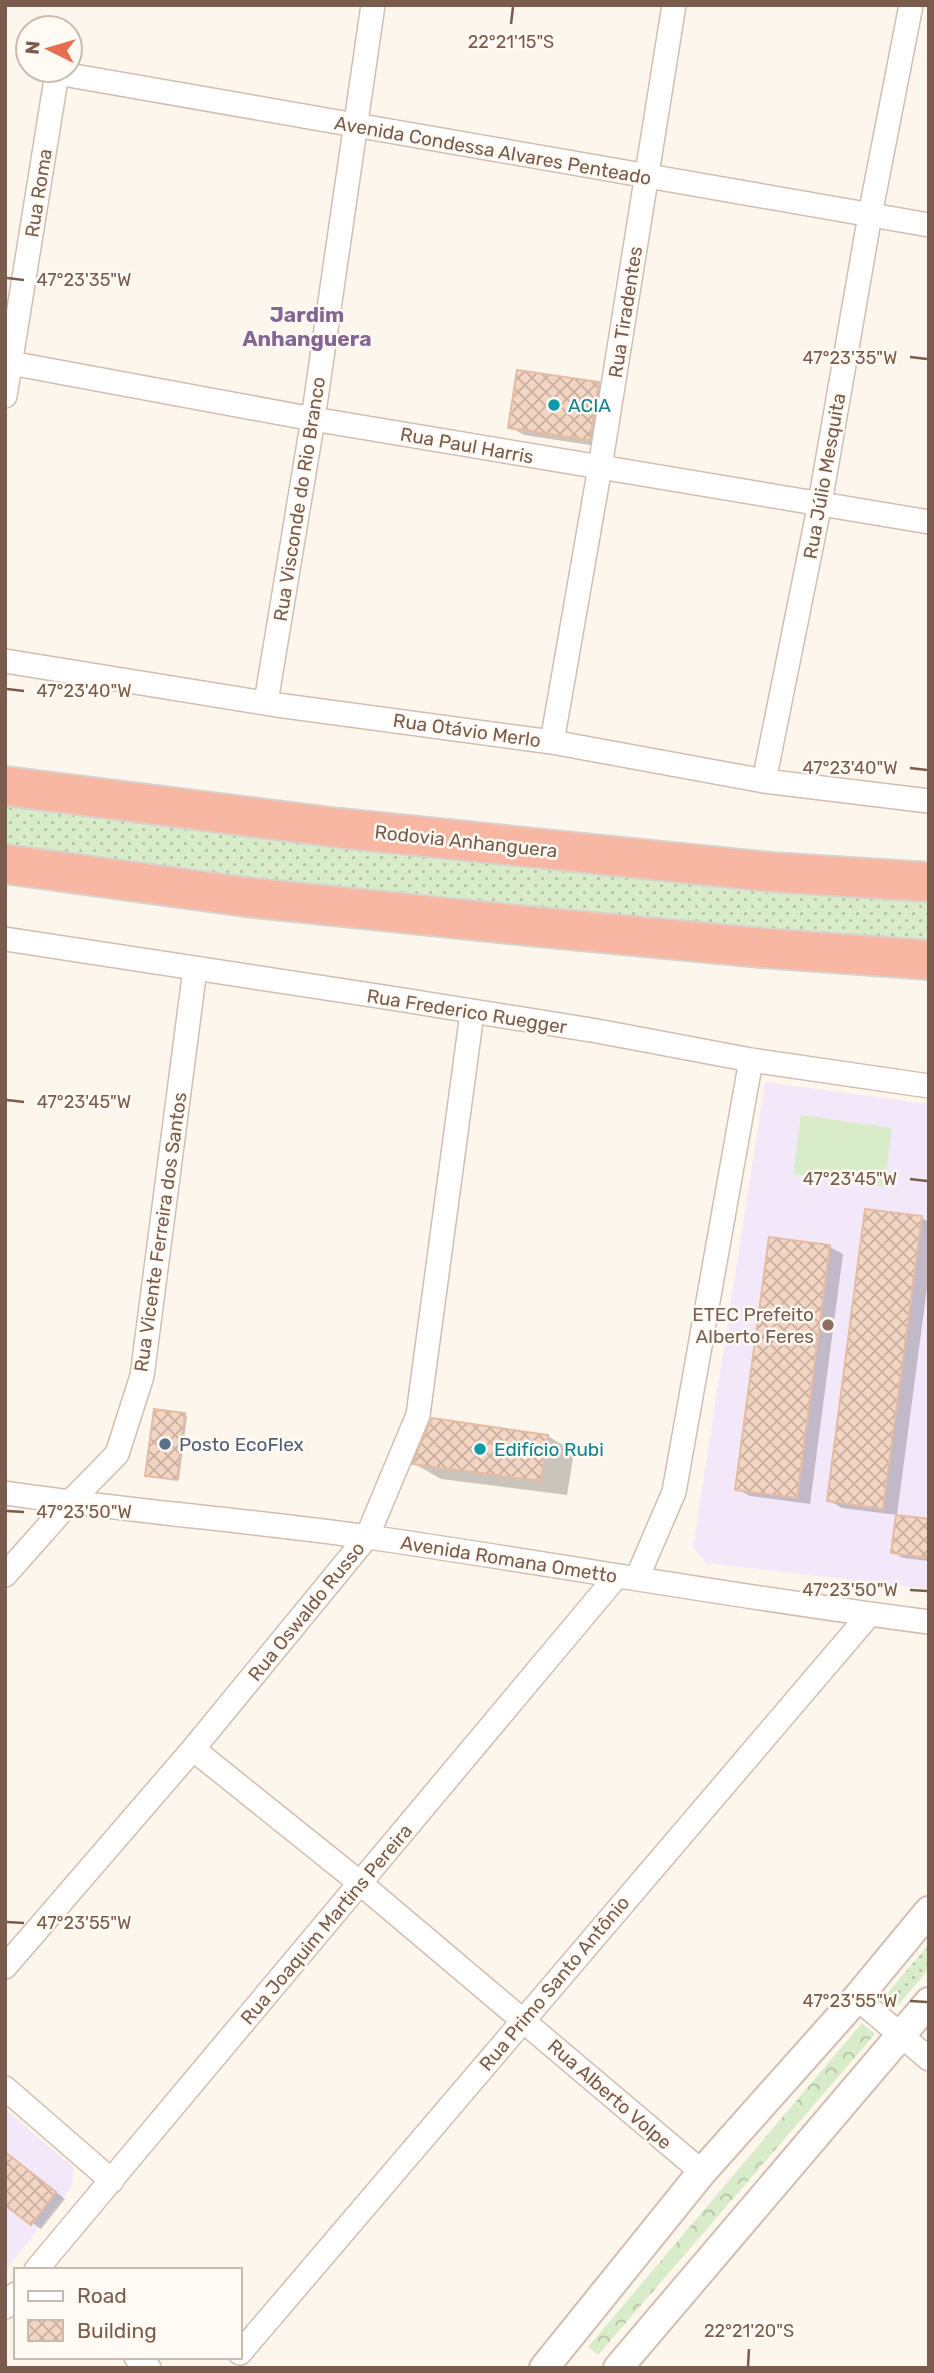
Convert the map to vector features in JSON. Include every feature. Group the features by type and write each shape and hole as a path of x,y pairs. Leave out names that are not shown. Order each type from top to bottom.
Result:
{"highway":[{"name":"Rodovia Anhanguera","path":"5,786 352,830 770,872 929,882"},
{"path":"5,864 246,897 762,948 929,960"}],"street":[{"name":"Rua Visconde do Rio Branco","path":"266,702 313,419 373,5"},
{"name":"Rua Tiradentes","path":"552,742 600,467 674,5"},
{"name":"Rua Júlio Mesquita","path":"764,781 820,503 870,215 911,5"},
{"name":"Avenida Condessa Alvares Penteado","path":"84,78 929,225"},
{"name":"Rua Roma","path":"5,396 8,363 55,84"},
{"name":"Rua Paul Harris","path":"8,363 313,419 929,522"},
{"name":"Rua Otávio Merlo","path":"5,661 266,702 552,742 764,781 929,801"},
{"name":"Rua Frederico Ruegger","path":"5,939 391,998 597,1031 751,1060 929,1086"},
{"name":"Rua Vicente Ferreira dos Santos","path":"5,1575 117,1454 142,1376 195,969"},
{"name":"Rua Oswaldo Russo","path":"5,1968 193,1749 367,1537 418,1415 472,1013"},
{"name":"Rua Joaquim Martins Pereira","path":"38,2268 360,1883 627,1578 674,1492 751,1060"},
{"name":"Avenida Romana Ometto","path":"5,1493 69,1503 367,1537 727,1594 929,1622"},
{"name":"Rua Primo Santo Antônio","path":"242,2351 869,1615"},
{"name":"Rua Alberto Volpe","path":"193,1749 360,1883 702,2172"},
{"path":"544,2368 702,2172 857,1998 929,1911"},
{"path":"857,1998 929,2059"},
{"path":"618,2368 929,2002"},
{"path":"5,2088 112,2181"}],"shaded area":[{"name":"ETEC Prefeito Alberto Feres","path":"765,1082 929,1104 929,1589 706,1563 693,1547"},
{"path":"5,2109 73,2167 72,2186 5,2271"}],"green space":[{"path":"5,798 929,896 929,949 5,853"},
{"path":"801,1115 892,1128 884,1187 793,1174"},
{"path":"929,1944 929,1969 898,2005 886,1995"},
{"path":"862,2023 875,2034 598,2355 588,2347"}],"building":[{"name":"ACIA","path":"517,370 599,382 590,440 508,428"},
{"path":"865,1209 922,1216 883,1509 827,1501"},
{"path":"769,1237 830,1245 797,1498 735,1490"},
{"name":"Posto EcoFlex","path":"154,1409 185,1413 177,1480 145,1476"},
{"name":"Edifício Rubi","path":"432,1418 548,1435 541,1481 412,1464"},
{"path":"896,1515 929,1519 929,1558 891,1553"},
{"path":"5,2152 56,2192 31,2225 5,2205"}],"place":[{"name":"ACIA","path":"554,405"},
{"name":"ETEC Prefeito Alberto Feres","path":"828,1325"},
{"name":"Posto EcoFlex","path":"165,1444"},
{"name":"Edifício Rubi","path":"480,1449"}],"district":[{"name":"Jardim Anhanguera","path":"307,327"}]}
